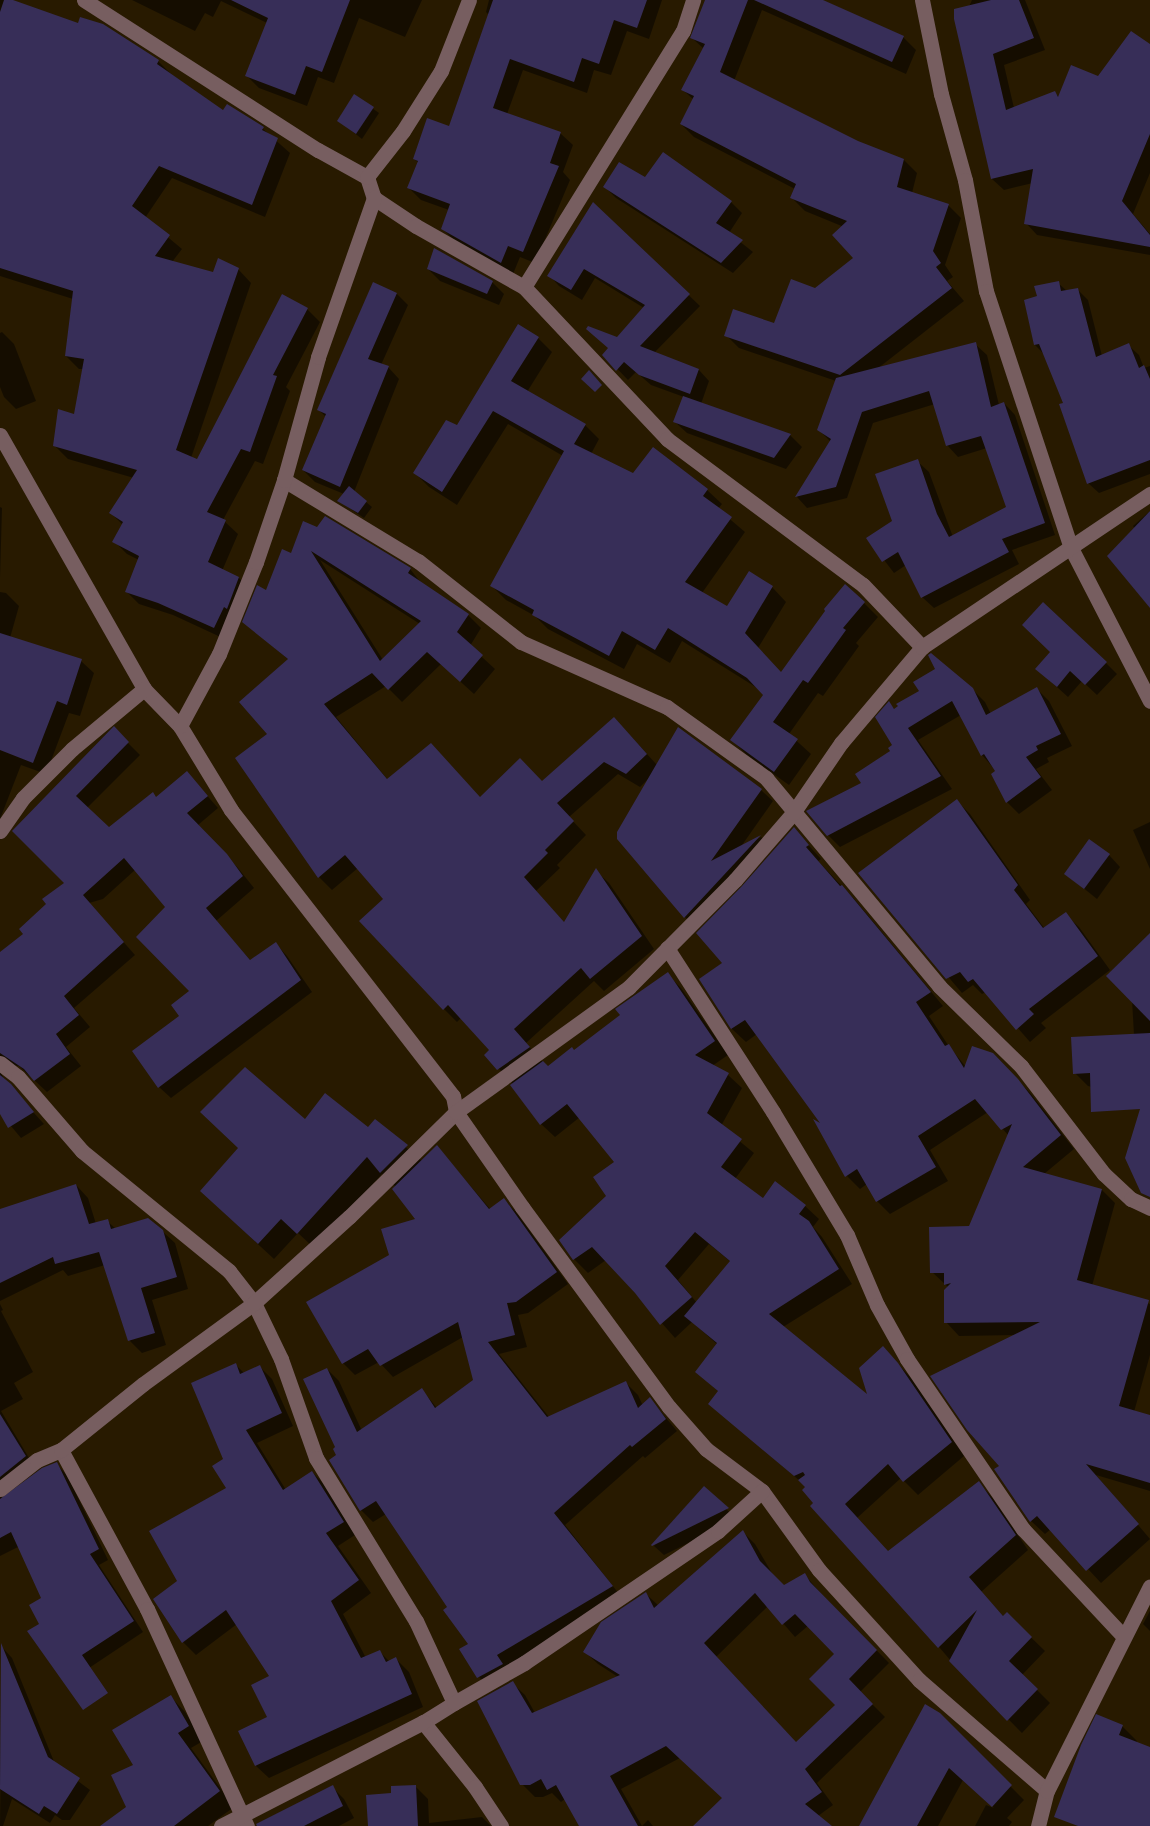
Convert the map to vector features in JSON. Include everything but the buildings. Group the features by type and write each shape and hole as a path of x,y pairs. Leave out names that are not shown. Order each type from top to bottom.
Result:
{"street":[{"path":"84,0 318,150 367,177 374,198 318,357 285,480 219,654 180,726"},
{"path":"367,177 402,131 441,71 469,0"},
{"path":"524,287 683,32 693,0"},
{"path":"922,0 942,94 965,180 986,291 1071,548 1150,701"},
{"path":"374,198 416,226 524,287 666,439 863,585 922,647"},
{"path":"0,435 144,689 180,726 231,810 453,1096 456,1112 522,1207 669,1407 706,1449 762,1491 819,1569 919,1680 1047,1791"},
{"path":"285,480 418,561 521,642 667,707 766,778 939,986 1021,1066 1104,1173 1131,1199 1150,1208"},
{"path":"0,1489 37,1460 61,1450 143,1384 254,1304 349,1217 456,1112 629,987 735,880 793,813 841,743 922,647 1150,494"},
{"path":"0,831 23,798 64,757 144,689"},
{"path":"667,948 773,1112 847,1235 876,1305 907,1359 1023,1528 1123,1636"},
{"path":"0,1063 18,1077 82,1151 229,1271 254,1304 281,1359 316,1458 416,1621 454,1703"},
{"path":"61,1450 147,1609 244,1820"},
{"path":"221,1826 244,1820 423,1722 524,1663 718,1531 762,1491"},
{"path":"1038,1826 1047,1791 1150,1586"},
{"path":"423,1722 501,1826"}]}
